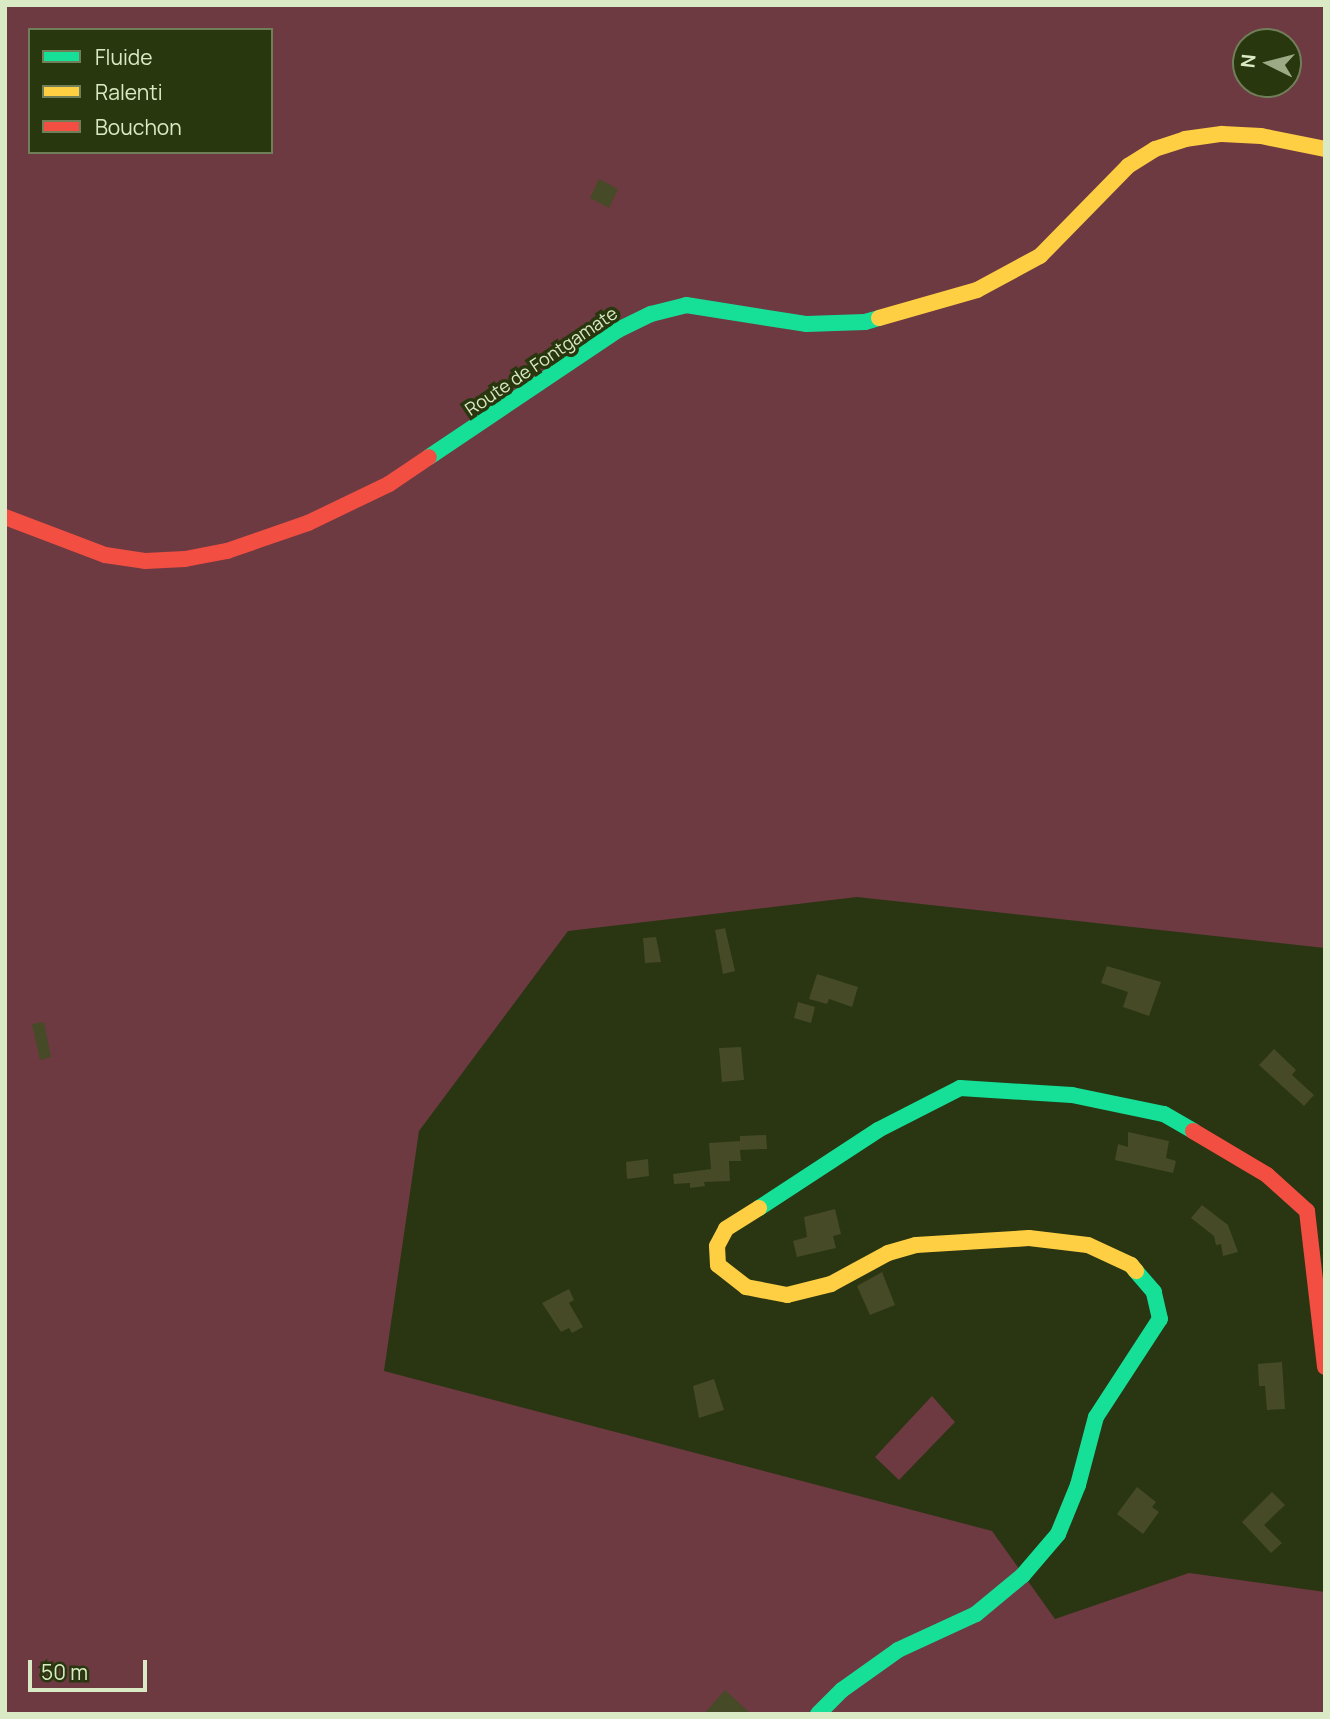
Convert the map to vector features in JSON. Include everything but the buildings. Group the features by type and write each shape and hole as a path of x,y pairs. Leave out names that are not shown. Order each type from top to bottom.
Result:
{"street":[{"name":"Route de Fontgamate","path":"5,517 105,555 145,561 185,559 227,551 308,523 389,484 618,330 651,314 686,305 806,324 865,322 977,290 1040,256 1128,166 1155,149 1185,139 1222,134 1261,136 1325,149"},
{"path":"818,1714 842,1690 898,1650 976,1614 1023,1575 1058,1535 1078,1485 1096,1417 1160,1319 1154,1292 1131,1265 1088,1245 1029,1238 916,1245 888,1253 831,1284 787,1295 746,1287 718,1265 717,1246 726,1229 878,1130 960,1088 1072,1095 1164,1114 1267,1175 1307,1212 1325,1367"}],"shaded area":[{"path":"5,5 1325,5 1325,948 857,897 568,931 419,1131 384,1371 992,1531 1055,1619 1189,1573 1325,1592 1325,1714 5,1714"},
{"path":"932,1396 955,1422 899,1480 875,1457"}],"traffic: fast":[{"path":"429,457 618,330 651,314 686,305 806,324 865,322 879,318"},
{"path":"759,1208 878,1130 960,1088 1072,1095 1164,1114 1193,1131"},
{"path":"818,1714 842,1690 898,1650 976,1614 1023,1575 1058,1534 1078,1485 1096,1417 1160,1319 1154,1292 1136,1271"}],"traffic: slow":[{"path":"879,318 977,290 1040,256 1128,166 1155,149 1185,139 1222,134 1261,136 1325,149"},
{"path":"759,1208 726,1229 717,1246 718,1265 746,1287 787,1295 831,1284 888,1253 916,1245 1029,1238 1088,1245 1131,1265 1136,1271"}],"traffic: jam":[{"path":"5,517 105,555 145,561 185,559 227,551 308,523 389,484 429,457"},
{"path":"1193,1131 1267,1175 1307,1211 1325,1367"}]}
